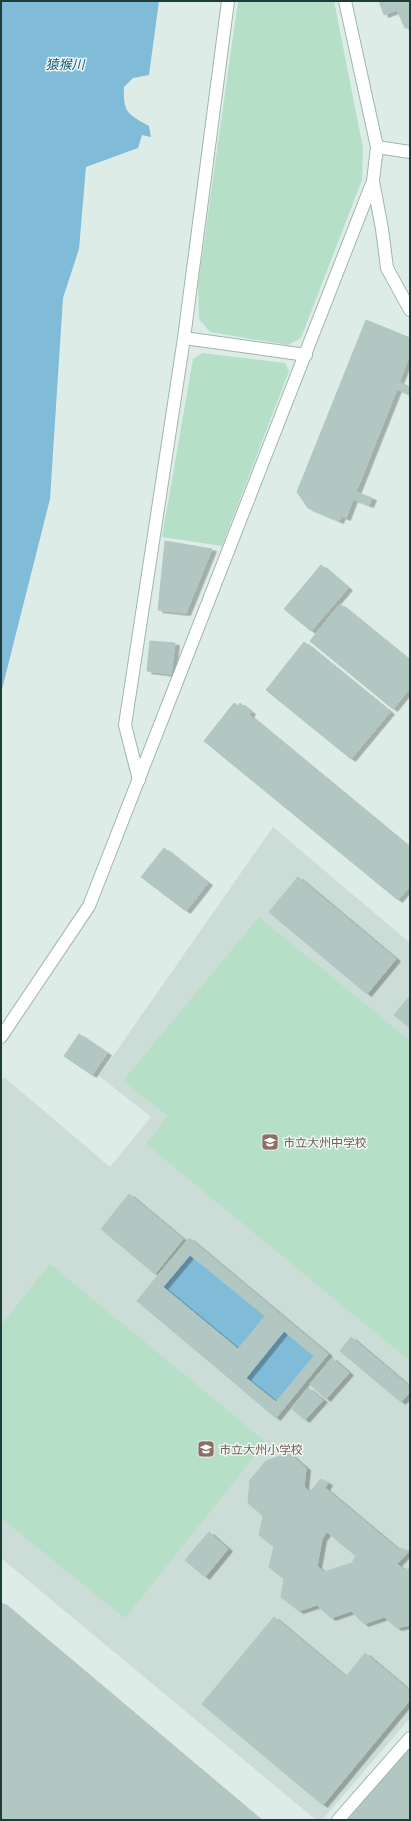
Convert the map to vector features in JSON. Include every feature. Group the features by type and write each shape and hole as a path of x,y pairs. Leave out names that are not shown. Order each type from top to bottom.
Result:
{"street":[{"path":"139,780 125,725 184,338 228,1"},
{"path":"1,1037 90,906 373,182 377,147 345,1"},
{"path":"377,147 410,152"},
{"path":"373,182 382,229 387,268 410,310"},
{"path":"184,338 306,355"},
{"path":"338,1820 410,1738"}],"shaded area":[{"name":"市立大州小学校","path":"273,827 410,943 410,1718 322,1820 316,1820 1,1558 1,1082 4,1077 110,1167 151,1117 99,1076"}],"green space":[{"path":"238,1 334,1 363,148 362,180 301,338 288,345 210,332 199,319 198,285"},
{"path":"202,353 285,363 289,371 222,546 162,537 193,359"},
{"name":"市立大州中学校","path":"259,917 410,1041 410,1361 146,1144 168,1116 123,1081"},
{"path":"50,1264 266,1442 125,1618 1,1518 1,1325"}],"water":[{"name":"猿猴川","path":"1,1 159,1 149,75 133,78 124,87 124,96 128,112 149,126 151,137 142,135 138,148 86,167 79,249 63,298 50,499 1,693"},
{"path":"190,1255 265,1316 238,1349 163,1287"},
{"path":"284,1331 314,1356 276,1402 246,1378"}],"building":[{"path":"379,1 410,1 410,28 405,28 397,10 384,15"},
{"path":"366,320 410,338 410,354 399,382 410,387 410,392 409,394 397,389 356,492 372,498 369,505 353,499 346,518 341,516 339,521 308,508 297,492"},
{"path":"165,541 212,549 186,613 158,610"},
{"path":"321,565 348,588 311,631 284,609"},
{"path":"340,604 410,661 410,688 393,709 310,641"},
{"path":"150,641 175,643 171,674 147,671"},
{"path":"304,642 390,712 351,759 266,690"},
{"path":"234,703 238,706 240,703 251,712 249,715 410,848 410,886 398,900 204,741"},
{"path":"164,848 208,883 186,911 141,877"},
{"path":"298,877 396,959 367,994 269,912"},
{"path":"410,996 410,1028 394,1015"},
{"path":"79,1034 107,1053 92,1075 64,1056"},
{"path":"129,1194 183,1239 155,1274 101,1229"},
{"path":"189,1238 328,1354 276,1418 224,1374 236,1358 149,1286","holes":["190,1255 265,1316 238,1349 163,1287","284,1331 314,1356 276,1402 246,1378"]},
{"path":"149,1286 236,1358 224,1374 137,1301"},
{"path":"351,1337 410,1387 410,1392 401,1402 340,1351"},
{"path":"332,1358 349,1373 326,1399 310,1384"},
{"path":"308,1388 323,1400 305,1420 292,1409"},
{"path":"289,1453 306,1468 304,1487 310,1492 321,1479 328,1483 325,1488 399,1550 402,1548 408,1552 397,1564 405,1570 410,1568 410,1625 397,1628 384,1617 364,1624 351,1611 331,1618 317,1605 299,1611 281,1597 284,1579 269,1567 274,1547 259,1535 263,1516 248,1503 250,1480 266,1461","holes":["327,1532 356,1556 352,1563 324,1572 317,1566 322,1539"]},
{"path":"209,1532 228,1549 205,1577 185,1560"},
{"path":"1,1602 260,1820 1,1820"},
{"path":"274,1617 395,1718 323,1805 202,1704"},
{"path":"365,1653 410,1691 410,1700 395,1718 346,1677"},
{"path":"410,1748 410,1820 347,1820"}],"place":[{"name":"市立大州中学校","path":"270,1142"},
{"name":"市立大州小学校","path":"206,1449"}]}
